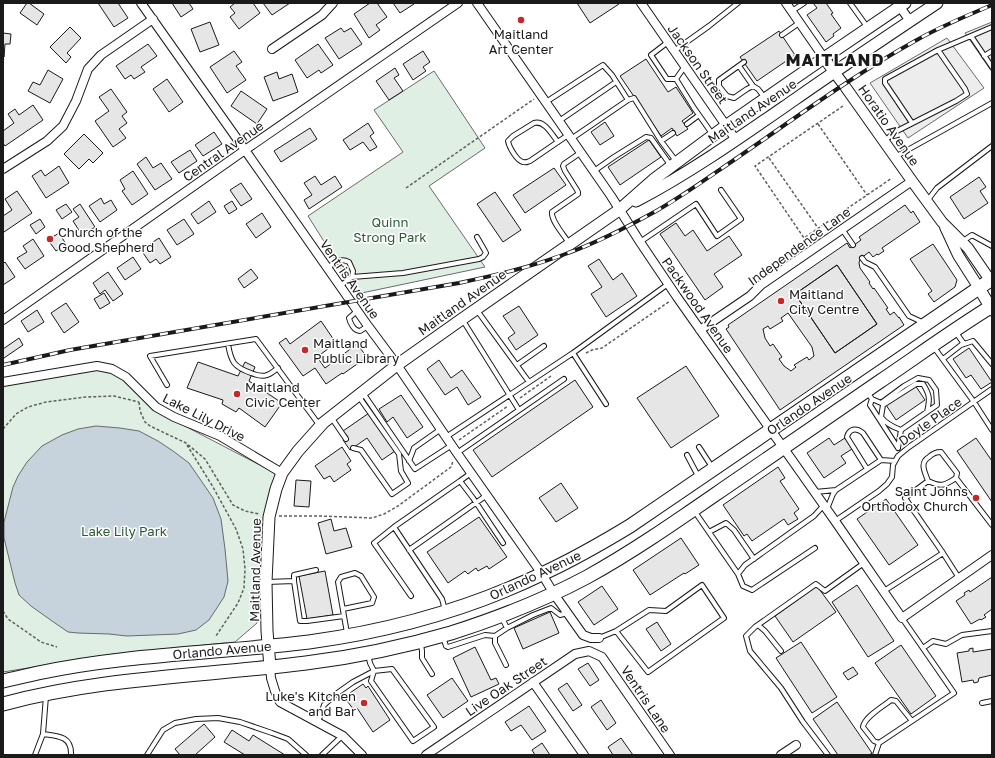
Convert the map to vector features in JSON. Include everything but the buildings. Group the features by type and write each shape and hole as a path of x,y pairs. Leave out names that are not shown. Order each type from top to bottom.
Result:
{"main road":[{"name":"Maitland Avenue","path":"619,210 659,189 736,140 936,3"},
{"name":"Maitland Avenue","path":"270,667 266,582 269,516 282,473 298,451 320,426 397,365 619,210 653,180 727,125 868,28 897,6"},
{"name":"Orlando Avenue","path":"5,681 57,669 100,662 308,642 347,636 378,630 446,612 478,601 542,574 579,556 630,526 991,281"},
{"name":"Horatio Avenue","path":"979,288 991,308"},
{"name":"Orlando Avenue","path":"3,704 60,690 103,683 308,663 368,654 442,635 479,631 500,616 548,602 638,547 784,447 869,395 932,346 991,308"}],"street":[{"name":"Ventris Avenue","path":"141,3 357,311 397,365 446,438 542,574 548,602 568,613 583,635 591,638 599,638"},
{"path":"272,49 322,15 333,3"},
{"name":"Central Avenue","path":"3,320 458,3"},
{"name":"Packwood Avenue","path":"478,3 611,196 668,284 784,447 902,618"},
{"name":"Jackson Street","path":"641,3 736,140"},
{"name":"Horatio Avenue","path":"786,3 927,202 942,222 968,248 991,281"},
{"path":"897,6 910,21"},
{"path":"3,169 47,141 63,126 76,101 88,69 101,55 153,19"},
{"name":"Independence Lane","path":"700,330 750,296 761,285 912,181"},
{"name":"Horatio Avenue","path":"942,222 958,255 979,288"},
{"name":"Lake Lily Drive","path":"3,382 97,366 112,368 126,377 156,407 174,417 220,436 282,473"},
{"path":"902,618 992,555"},
{"name":"Live Oak Street","path":"426,755 576,654 589,651 602,657"},
{"name":"Ventris Lane","path":"602,657 670,755"},
{"path":"270,667 271,678 280,702 343,736 362,755"},
{"path":"533,682 584,755"},
{"path":"781,755 796,745"}],"lane":[{"path":"674,51 738,3"},
{"path":"792,11 804,3"},
{"path":"850,3 868,28"},
{"path":"782,35 800,22"},
{"path":"912,123 885,83 886,79 938,50 992,27"},
{"path":"971,36 992,67"},
{"path":"668,42 651,55 667,79 676,79"},
{"path":"883,141 912,123 967,94 938,50"},
{"path":"984,56 992,51"},
{"path":"744,62 719,80 719,86 727,96 734,98 753,86"},
{"path":"546,102 603,65 612,75 628,100"},
{"path":"676,79 685,66"},
{"path":"739,66 753,86 758,89 765,99"},
{"path":"676,79 713,136"},
{"path":"559,121 616,82"},
{"path":"558,142 541,122 534,123 513,136 508,141 518,160 522,162 530,161 558,142 570,137 628,100 634,98 662,141 674,164"},
{"path":"894,157 992,102"},
{"path":"687,124 699,115"},
{"path":"662,141 673,133"},
{"path":"594,172 646,136 651,138 674,164"},
{"path":"927,202 936,188 992,146"},
{"path":"570,244 554,221 552,212 578,194 563,166 580,153"},
{"path":"640,242 696,204 717,236 741,219 721,190"},
{"path":"842,229 853,245"},
{"path":"962,241 972,235 992,246"},
{"path":"340,286 352,277 403,273 479,259 486,253 477,238"},
{"path":"862,258 864,262 875,267 909,316 926,324"},
{"path":"327,268 337,261 346,260 352,266 354,271 352,277"},
{"path":"446,438 572,353 668,284"},
{"path":"476,309 529,382"},
{"path":"357,311 349,318 349,321 355,330 360,331 368,326"},
{"path":"462,319 519,410"},
{"path":"955,331 964,344"},
{"path":"166,385 150,356 256,339 320,426"},
{"path":"943,359 961,345 973,341 992,364"},
{"path":"228,344 230,357 236,366 243,370 257,375 267,375 278,368"},
{"path":"517,365 544,346"},
{"path":"932,346 974,402 992,430"},
{"path":"572,353 606,404"},
{"path":"869,395 881,403 904,386 918,378 929,380 936,390 937,405 901,430 898,448"},
{"path":"457,453 564,379"},
{"path":"901,430 884,422 881,417 883,405 916,384 923,384 930,399 927,412"},
{"name":"Doyle Place","path":"835,520 879,491 887,484 892,477 893,465 895,461 909,447 992,389"},
{"path":"353,448 361,450 392,494 408,483 401,471 399,454 360,394"},
{"path":"360,394 415,469 452,446"},
{"path":"869,395 870,405 902,453"},
{"path":"331,417 346,439"},
{"path":"409,461 414,448 441,429"},
{"path":"867,469 847,438 850,430 860,430 881,460"},
{"path":"699,447 714,469"},
{"path":"956,478 946,485 936,485 928,481 922,466 925,459 935,452 941,452 957,474 956,478 992,525"},
{"path":"687,455 700,478"},
{"path":"738,574 745,565 826,507 836,490 881,460 895,461"},
{"path":"411,596 374,543 394,527 471,473"},
{"path":"460,481 477,503 503,543"},
{"path":"928,481 905,498 959,578"},
{"path":"815,492 836,490"},
{"path":"409,550 487,495"},
{"path":"693,510 738,574 743,586 752,590 815,548"},
{"path":"709,532 726,523 734,530 754,559"},
{"path":"394,527 442,599 446,612"},
{"path":"883,591 943,553"},
{"path":"828,755 782,688 750,651 746,636 758,625 816,584 825,591 864,563"},
{"path":"316,570 294,575 300,621 344,616"},
{"path":"343,609 372,603 374,597 361,576 355,573 341,577 338,582 347,636"},
{"path":"266,582 294,581"},
{"path":"599,638 616,631 648,610 666,610 702,585 724,618 648,672 616,631"},
{"path":"479,631 485,635 495,636 533,615 548,602 551,608 560,615 568,613"},
{"path":"500,616 507,628"},
{"path":"875,755 879,743 954,693 902,618"},
{"path":"758,625 765,631 781,651"},
{"path":"923,648 933,641 946,644 962,634 992,631"},
{"path":"495,636 495,644 506,665"},
{"path":"421,641 422,658 432,674"},
{"path":"318,722 324,705 352,682 374,671 392,669 434,727 413,741 371,680 374,671 368,654"},
{"path":"35,755 43,734 46,694"},
{"path":"879,743 874,741 863,727 867,719 891,700 896,701 912,721"},
{"path":"982,703 992,701"},
{"path":"147,755 163,730 175,723 196,719 218,718 240,722 288,739 306,755"},
{"path":"43,734 60,736 66,739 72,749 72,755"},
{"path":"322,755 343,736"}],"path":[{"path":"406,188 540,94"},
{"path":"843,106 755,166 804,238 892,178"},
{"path":"818,123 867,195"},
{"path":"768,157 818,228"},
{"path":"3,429 16,414 46,402 86,397 114,396 139,402"},
{"path":"186,443 213,487 236,529 243,549 245,569 244,588 238,603 216,636"},
{"path":"3,611 8,619 41,642 57,648"}],"green space":[{"name":"Quinn Strong Park","path":"434,71 485,148 429,186 485,267 357,294 308,216 403,152 374,110"},
{"name":"Lake Lily Park","path":"96,369 110,372 124,380 154,410 279,475 264,516 257,623 235,642 114,654 3,672 3,385"}],"shaded area":[{"path":"992,22 992,72 965,33"},
{"path":"947,38 984,88 908,138 870,83"},
{"path":"96,426 139,431 158,441 189,463 213,498 221,519 228,581 224,597 209,620 196,630 178,634 127,636 68,632 31,606 19,595 4,538 4,522 13,487 18,476 27,462 42,446 62,435 78,429"}],"railway":[{"path":"3,365 70,350 459,283 514,270 580,249 625,228 658,210 696,186 823,98 892,54 934,31 992,5"}],"place":[{"name":"Maitland Art Center","path":"521,20"},
{"name":"Church of the Good Shepherd","path":"50,239"},
{"name":"Maitland City Centre","path":"781,301"},
{"name":"Maitland Public Library","path":"305,350"},
{"name":"Maitland Civic Center","path":"237,394"},
{"name":"Saint Johns Orthodox Church","path":"976,498"},
{"name":"Luke's Kitchen and Bar","path":"364,703"}],"district":[{"name":"MAITLAND","path":"835,60"}]}
